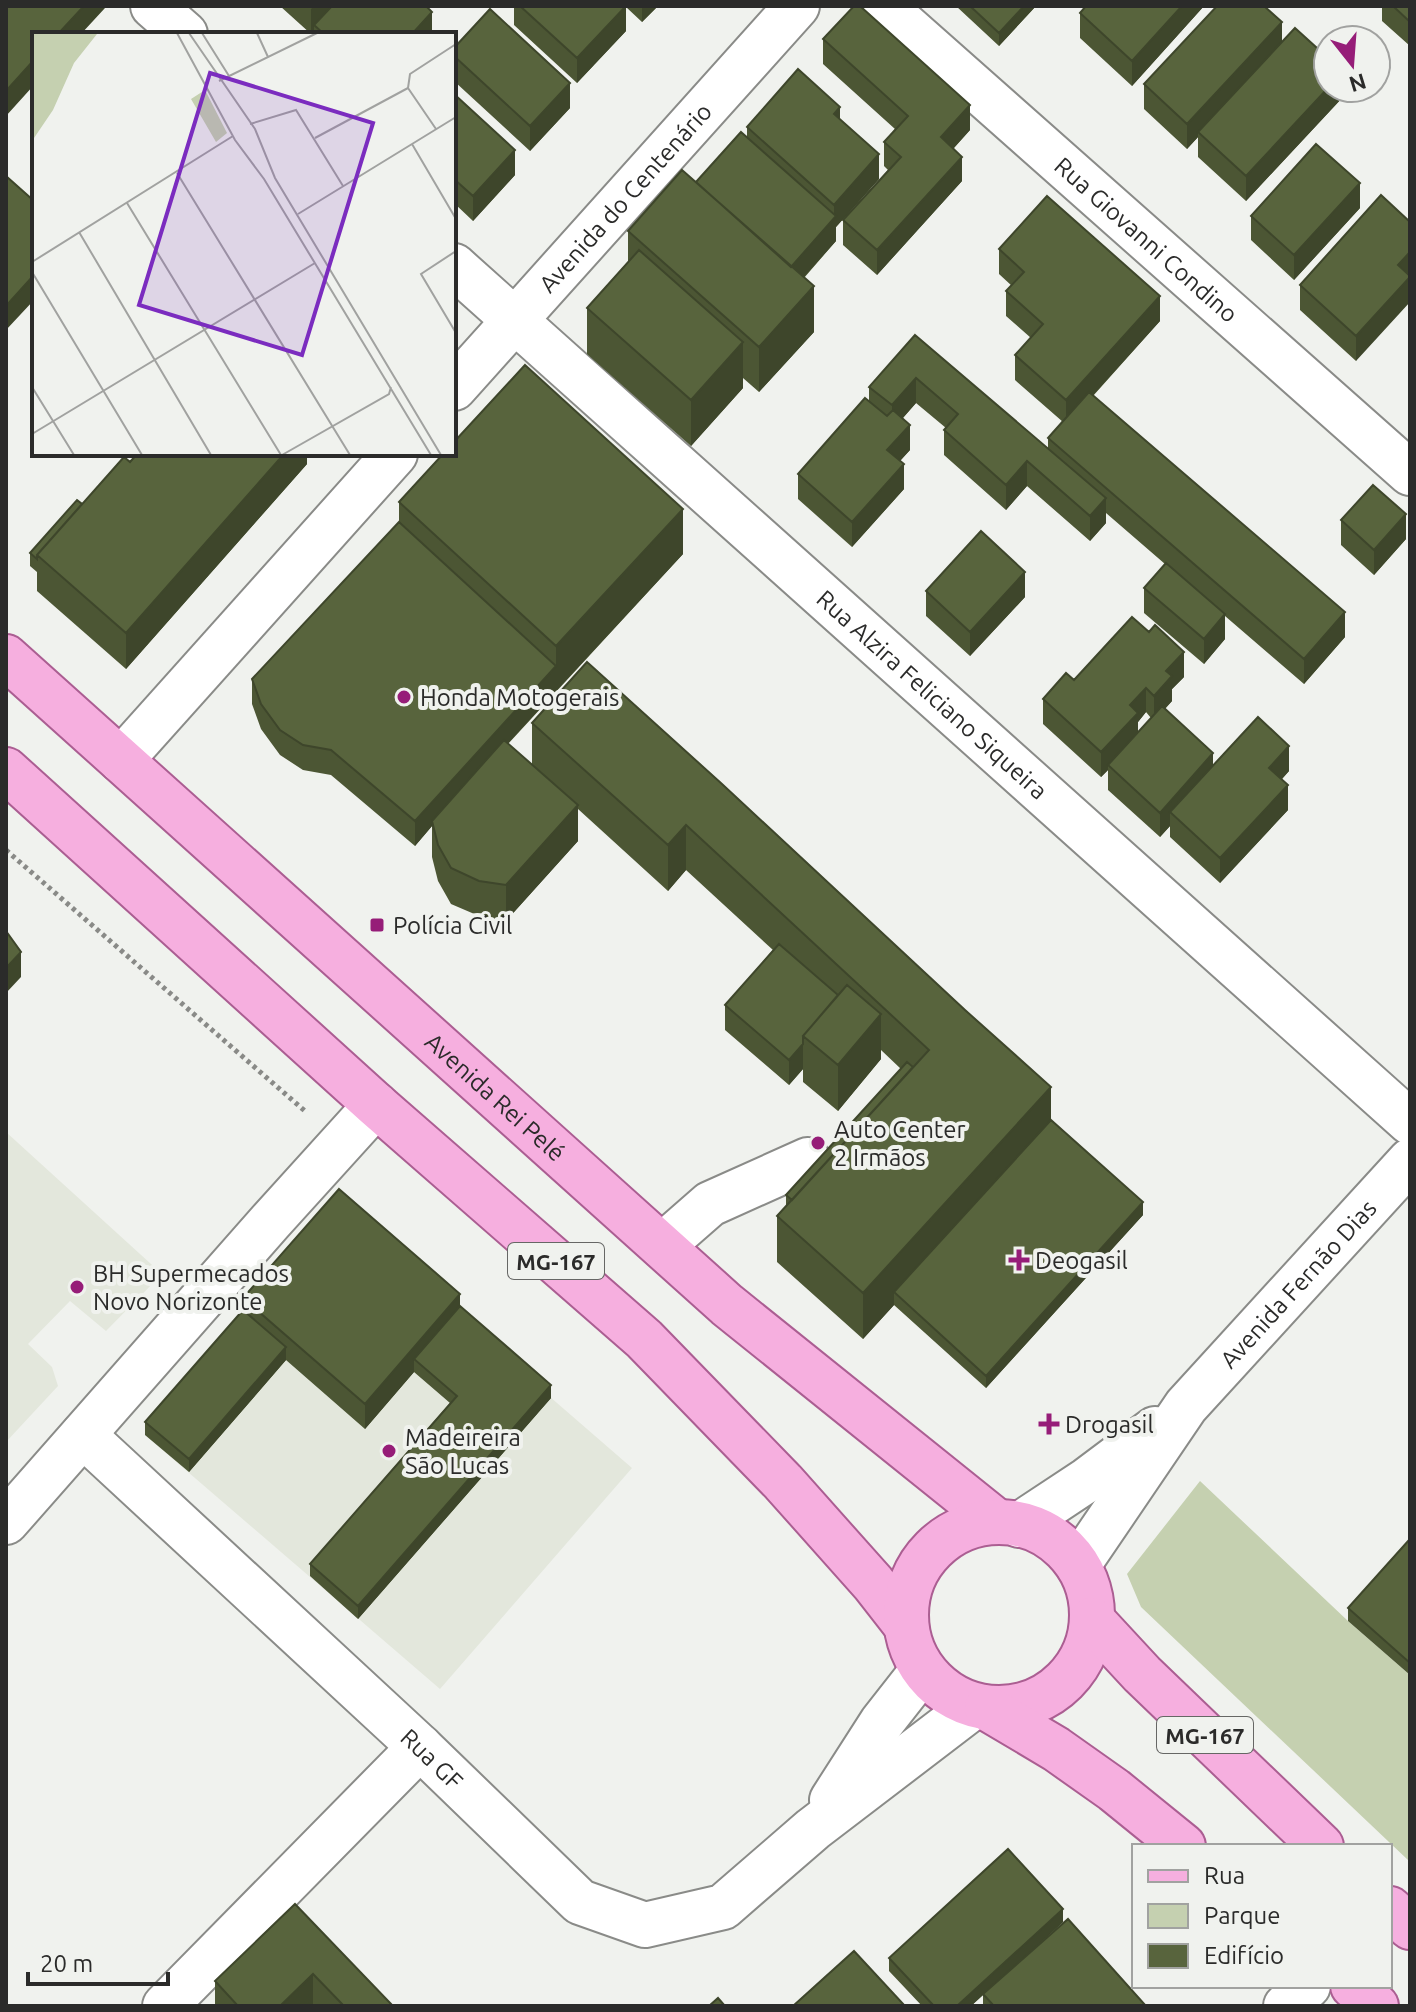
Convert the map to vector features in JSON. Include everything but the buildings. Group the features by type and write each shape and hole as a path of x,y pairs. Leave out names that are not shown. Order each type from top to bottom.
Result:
{"main road":[{"name":"Avenida Rei Pelé","path":"6,657 727,1305 1008,1523 1052,1539 1078,1565 1091,1601 1092,1620 1085,1651 1070,1677 1046,1696 1017,1707 980,1707"},
{"name":"MG-167","path":"6,770 376,1105 644,1339 783,1482 873,1583 905,1624"},
{"path":"1008,1523 966,1528 939,1543 919,1566 907,1594 905,1624 910,1650 922,1671 1056,1749 1114,1790 1181,1844"},
{"name":"MG-167","path":"1092,1620 1142,1674 1319,1844"},
{"path":"1392,1911 1410,1927"},
{"path":"1355,1988 1376,2006"}],"street":[{"path":"153,6 183,32"},
{"name":"Avenida do Centenário","path":"456,386 797,6"},
{"name":"Rua Giovanni Condino","path":"883,6 1410,473"},
{"name":"Rua Alzira Feliciano Siqueira","path":"456,268 1410,1122"},
{"path":"121,760 393,456"},
{"path":"6,1522 376,1105"},
{"path":"662,1246 710,1204 808,1160"},
{"name":"Avenida Fernão Dias","path":"1078,1565 1186,1406 1410,1161"},
{"name":"Avenida Fernão Dias","path":"1008,1523 1087,1480 1186,1406"},
{"name":"Rua GF","path":"83,1435 420,1747 580,1902 645,1925 723,1907 813,1829 980,1707"},
{"name":"Rua GF","path":"813,1829 882,1722 922,1671"},
{"path":"165,2006 420,1747"},
{"path":"1286,2006 1306,1988"}],"shaded area":[{"name":"BH Supermecados Novo Norizonte","path":"6,1132 162,1274 106,1331 70,1301 28,1344 52,1367 58,1386 6,1442"},
{"name":"Madeireira São Lucas","path":"339,1214 632,1468 440,1689 145,1435"}],"green space":[{"path":"1200,1481 1348,1621 1410,1675 1408,1860 1141,1607 1127,1574"}],"place":[{"name":"Honda Motogerais","path":"404,697"},
{"name":"Polícia Civil","path":"377,925"},
{"name":"Auto Center 2 Irmãos","path":"818,1143"},
{"name":"Deogasil","path":"1019,1260"},
{"name":"BH Supermecados Novo Norizonte","path":"77,1287"},
{"name":"Drogasil","path":"1049,1424"},
{"name":"Madeireira São Lucas","path":"389,1451"}]}
